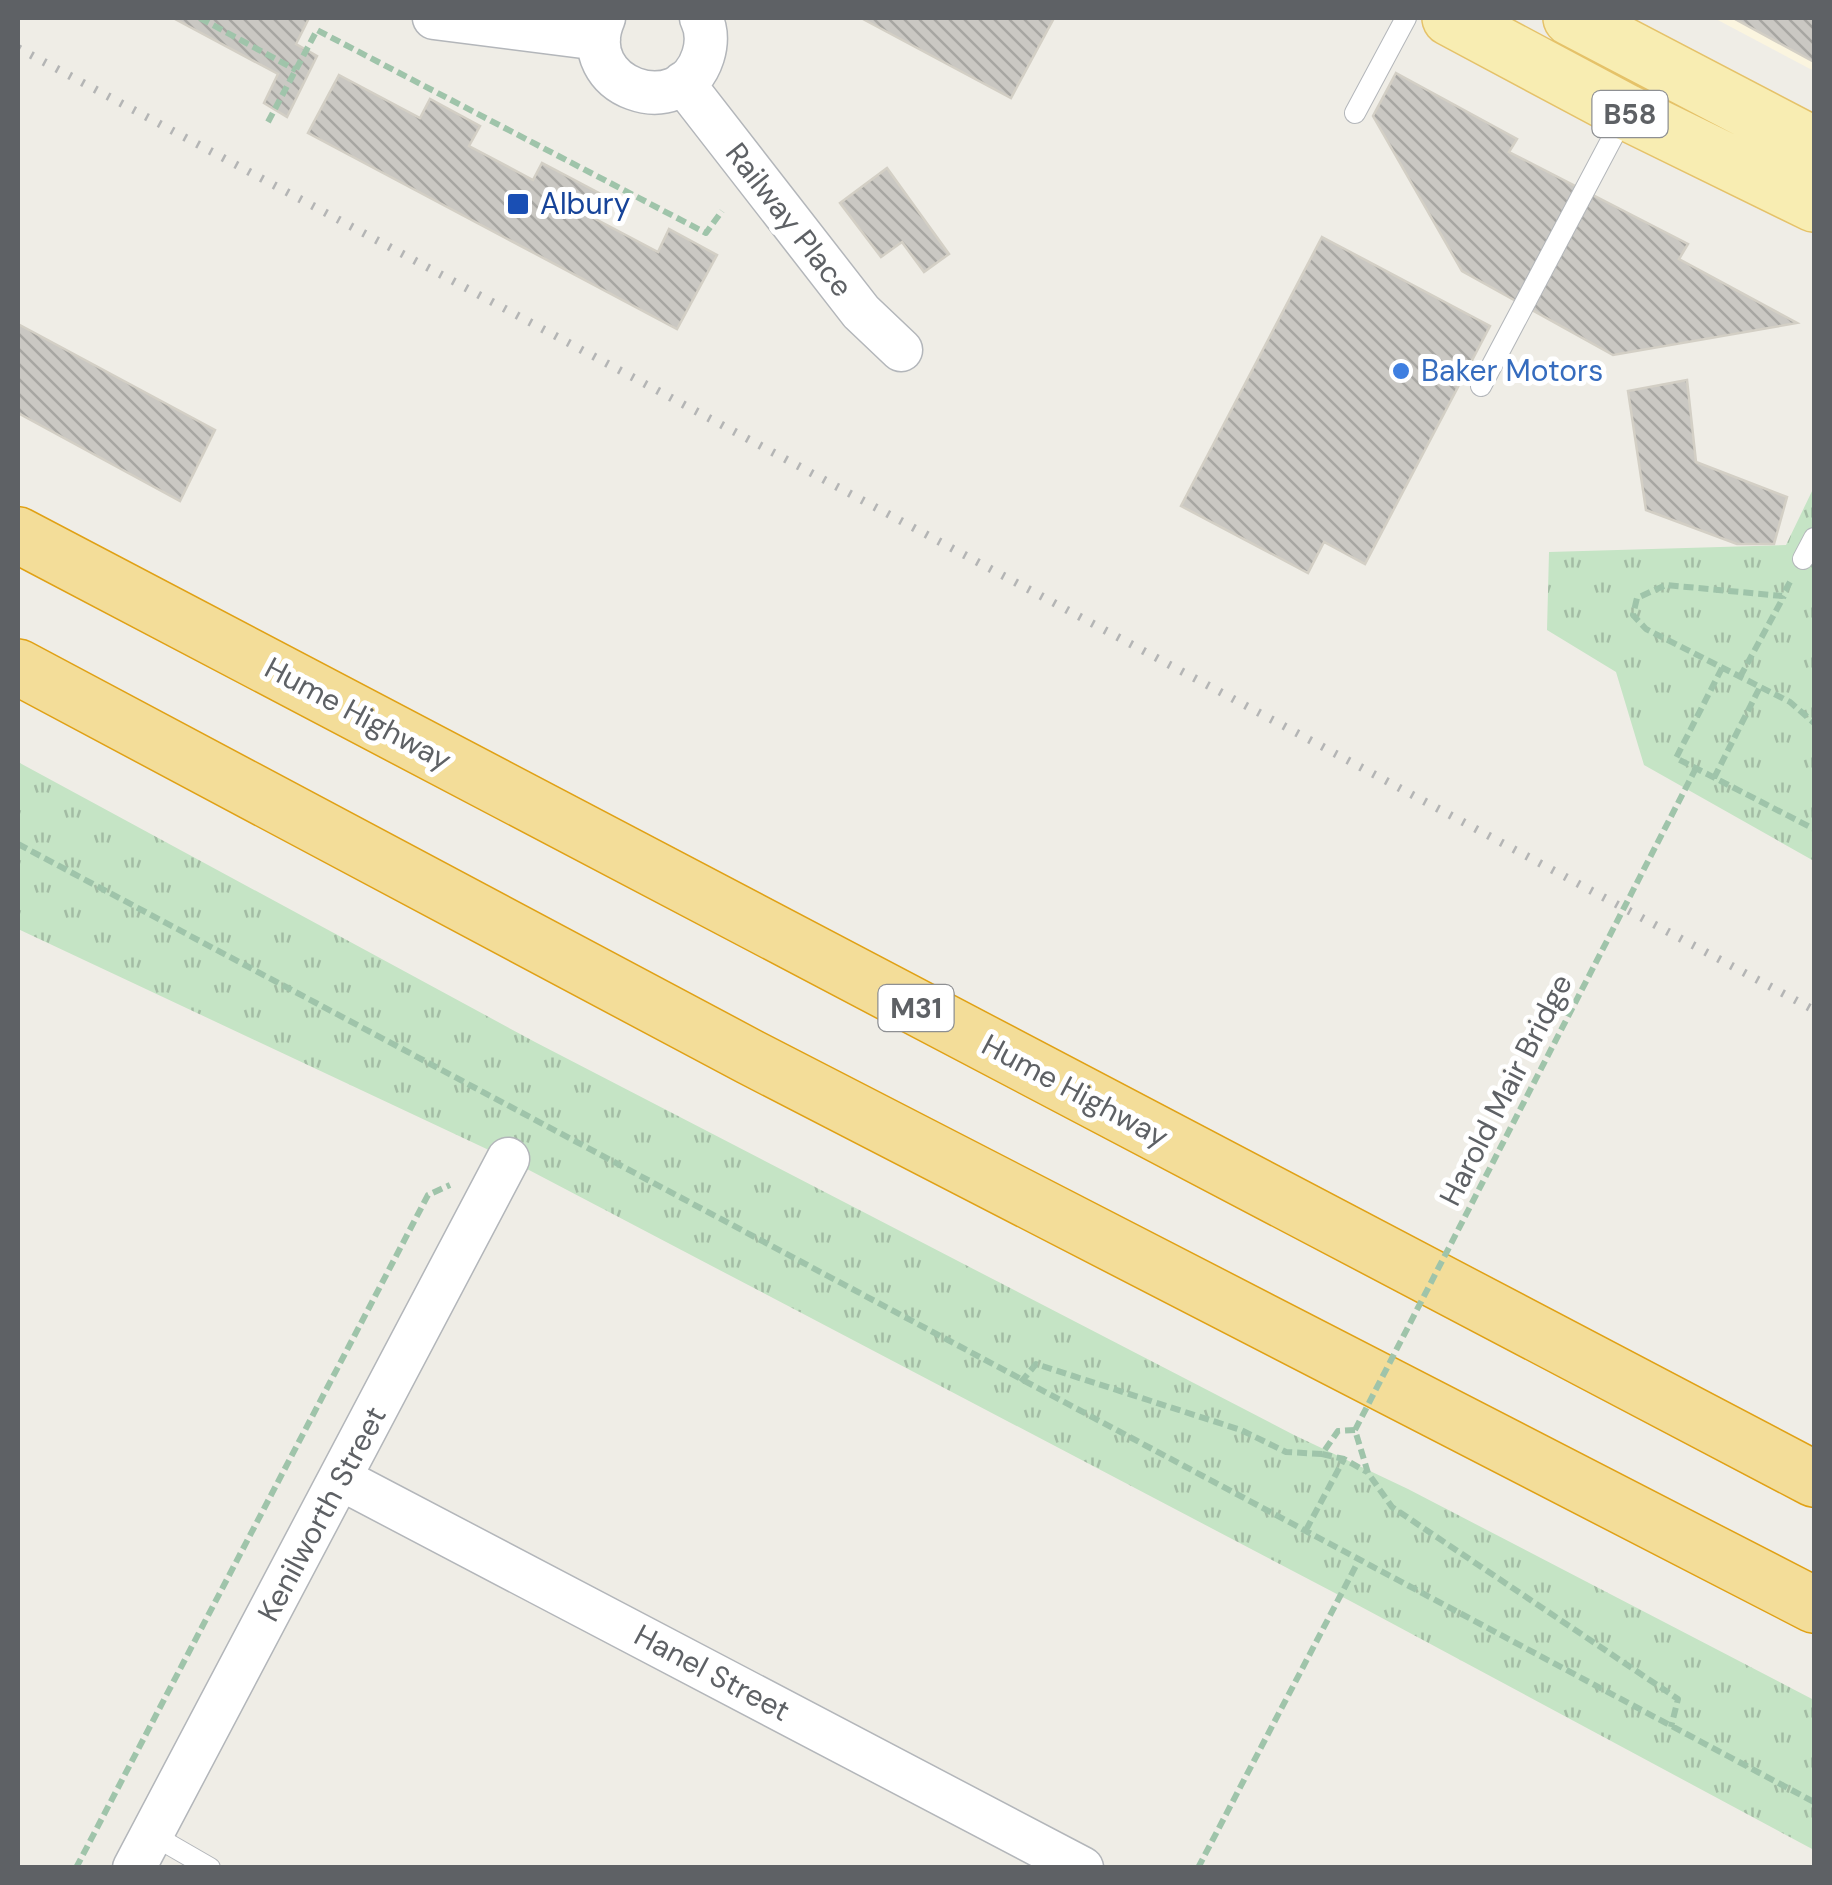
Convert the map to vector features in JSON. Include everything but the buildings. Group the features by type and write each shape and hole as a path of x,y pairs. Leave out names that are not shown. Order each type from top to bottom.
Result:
{"highway":[{"name":"Hume Highway","path":"18,534 1814,1479"},
{"path":"18,667 767,1066 1814,1604"}],"main road":[{"name":"B58","path":"1450,18 1604,61 1814,145"},
{"name":"B58","path":"1604,61 1814,204"}],"street":[{"path":"434,18 601,28 601,55 608,70 634,90 649,93 665,92 694,74 706,42 704,20"},
{"name":"Railway Place","path":"684,83 850,299 901,350"},
{"name":"Kenilworth Street","path":"142,1851 508,1159"},
{"name":"Hanel Street","path":"341,1479 1082,1868"}],"lane":[{"path":"1355,113 1406,18"},
{"path":"1481,386 1604,61"},
{"path":"1803,559 1814,538"},
{"path":"142,1851 210,1868"}],"path":[{"path":"200,18 296,70"},
{"path":"268,122 317,30 706,232 722,210"},
{"path":"1740,676 1803,559"},
{"path":"1782,596 1666,585 1637,598 1634,615 1646,629 1790,702 1814,722"},
{"path":"1722,668 1676,758 1814,829"},
{"path":"1714,778 1760,687"},
{"name":"Harold Mair Bridge","path":"1355,1430 1695,770"},
{"path":"18,844 1814,1802"},
{"path":"1021,1382 1036,1364 1241,1430 1286,1452 1344,1459 1368,1472"},
{"path":"1322,1454 1338,1431 1355,1430 1368,1472 1392,1507 1678,1699 1671,1727"},
{"path":"1306,1530 1344,1459"},
{"path":"1198,1868 1360,1558"}],"shaded area":[{"path":"1714,18 1814,18 1814,71"}],"green space":[{"path":"1814,487 1814,861 1644,765 1616,672 1547,630 1549,552 1786,545"},
{"path":"18,762 535,1042 1814,1700 1814,1850 1354,1603 508,1159 18,929"}],"railway":[{"path":"18,48 1814,1010"}],"place":[{"name":"Albury","path":"518,204"},
{"name":"Baker Motors","path":"1401,371"}]}
